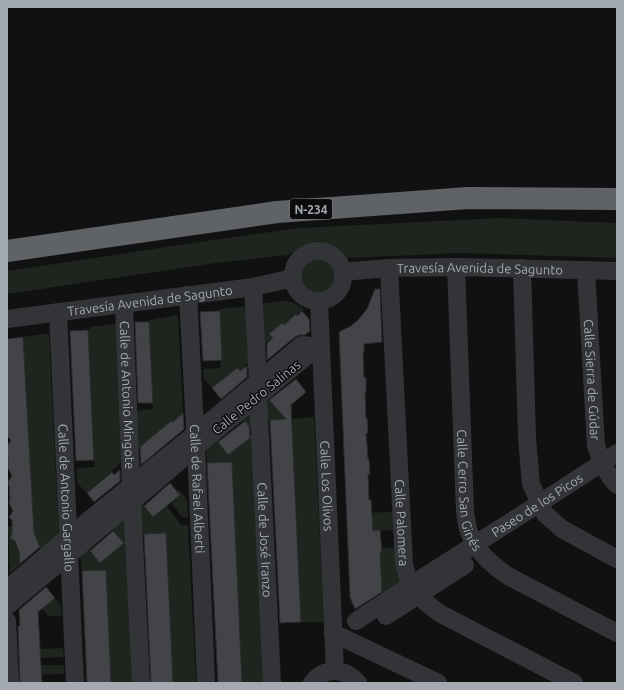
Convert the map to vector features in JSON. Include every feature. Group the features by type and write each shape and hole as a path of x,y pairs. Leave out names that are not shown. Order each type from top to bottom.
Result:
{"highway":[{"name":"N-234","path":"7,251 277,212 468,198 617,199"}],"street":[{"path":"319,251 334,257 340,264 342,272 342,280 339,288 334,295 327,299 319,301 304,297 294,286 293,269 303,256 310,252 319,251"},
{"name":"Travesía Avenida de Sagunto","path":"342,272 389,268 456,267 617,270"},
{"name":"Calle Cerro San Ginés","path":"456,267 465,511 468,531 479,549 492,564 508,576 617,633"},
{"name":"Calle Palomera","path":"389,268 404,564 410,582 415,590 429,605 441,614 574,683"},
{"path":"522,268 527,438 531,484 542,509 562,529 617,559"},
{"name":"Calle Sierra de Gúdar","path":"586,270 596,446 611,471"},
{"name":"Travesía Avenida de Sagunto","path":"7,319 188,294 253,287 293,278"},
{"name":"Calle de José Iranzo","path":"253,287 272,683"},
{"name":"Calle de Rafael Alberti","path":"188,294 206,683"},
{"name":"Calle Los Olivos","path":"319,301 335,671"},
{"name":"Calle de Antonio Mingote","path":"124,304 141,683"},
{"name":"Calle de Antonio Gargallo","path":"58,312 76,683"},
{"name":"Calle Pedro Salinas","path":"7,606 69,546 258,388"},
{"name":"Paseo de los Picos","path":"359,626 542,509 611,471 617,453"},
{"name":"Calle Pedro Salinas","path":"7,589 69,546"},
{"path":"7,621 10,683"},
{"path":"333,633 438,683"},
{"path":"312,683 319,676 327,672 335,671 344,672 358,683"}],"shaded area":[{"path":"501,218 617,223 617,258 460,253 346,258 319,241 288,255 216,263 7,294 7,271 300,228"},
{"path":"315,260 321,260 331,267 334,276 333,282 327,289 321,292 315,292 305,285 302,279 302,273 309,263"},
{"path":"284,301 296,304 304,309 284,325 282,323 270,334 273,338 261,349 258,304"},
{"path":"250,306 252,361 240,371 237,368 212,388 204,379 203,369 221,368 220,309"},
{"path":"178,315 183,413 173,422 171,421 135,452 133,411 153,409 149,320"},
{"path":"120,323 126,458 87,493 77,483 77,468 95,467 88,330 90,327"},
{"path":"49,333 59,538 44,553 33,534 23,337"},
{"path":"268,398 281,413 287,408 292,413 292,419 264,421 263,402"},
{"path":"254,409 255,433 243,419"},
{"path":"314,417 324,622 301,622 292,419"},
{"path":"255,433 264,682 242,683 232,462 207,463 206,449 217,441 228,455"},
{"path":"179,490 187,499 188,518 182,517 171,503 180,495 177,491"},
{"path":"141,503 153,517 167,506 181,525 188,525 196,683 173,683 165,533 139,535"},
{"path":"398,511 398,530 371,531 371,513"},
{"path":"129,513 133,683 111,683 106,570 82,571 80,553 87,548 100,563 123,543 109,526"},
{"path":"8,527 12,527 12,539 16,540 21,554 19,558 22,561 10,571"},
{"path":"399,547 404,585 382,598 381,549"},
{"path":"55,598 61,605 62,616 48,616 42,609"},
{"path":"63,648 64,657 41,658 40,649"},
{"path":"41,665 64,665 64,674 42,675"}],"building":[{"path":"375,289 380,289 382,342 364,344 363,352 364,378 366,377 365,392 368,433 366,433 370,474 368,474 369,500 371,500 373,531 380,530 382,552 380,552 382,592 355,609 350,597 339,332 351,326 358,320 367,309"},
{"path":"220,311 222,360 203,361 200,312"},
{"path":"302,311 309,319 310,331 305,335 295,337 267,360 267,344 273,338 269,334 282,323 284,325 296,314 297,316"},
{"path":"135,322 149,322 153,403 138,403"},
{"path":"88,330 94,460 76,461 70,331"},
{"path":"23,337 34,533 40,547 10,572 20,563 19,551 15,541 10,538 12,534 12,520 9,517 13,511 9,503 8,482 12,476 8,468 7,450 11,440 7,436 7,339"},
{"path":"247,366 247,377 221,399 212,388 237,368 240,371"},
{"path":"296,379 306,392 291,405 301,622 280,623 270,420 286,419 269,400"},
{"path":"183,413 184,429 141,465 140,447"},
{"path":"245,421 249,426 250,438 228,455 218,442"},
{"path":"232,462 242,683 218,683 207,463"},
{"path":"120,470 120,481 94,502 87,493 112,472 114,475"},
{"path":"170,483 180,495 153,517 144,506"},
{"path":"113,531 124,543 100,563 90,551"},
{"path":"166,533 173,683 151,683 144,534"},
{"path":"106,570 111,683 87,683 82,571"},
{"path":"46,587 55,598 38,612 42,683 20,683 18,626 20,626 19,610"}]}
